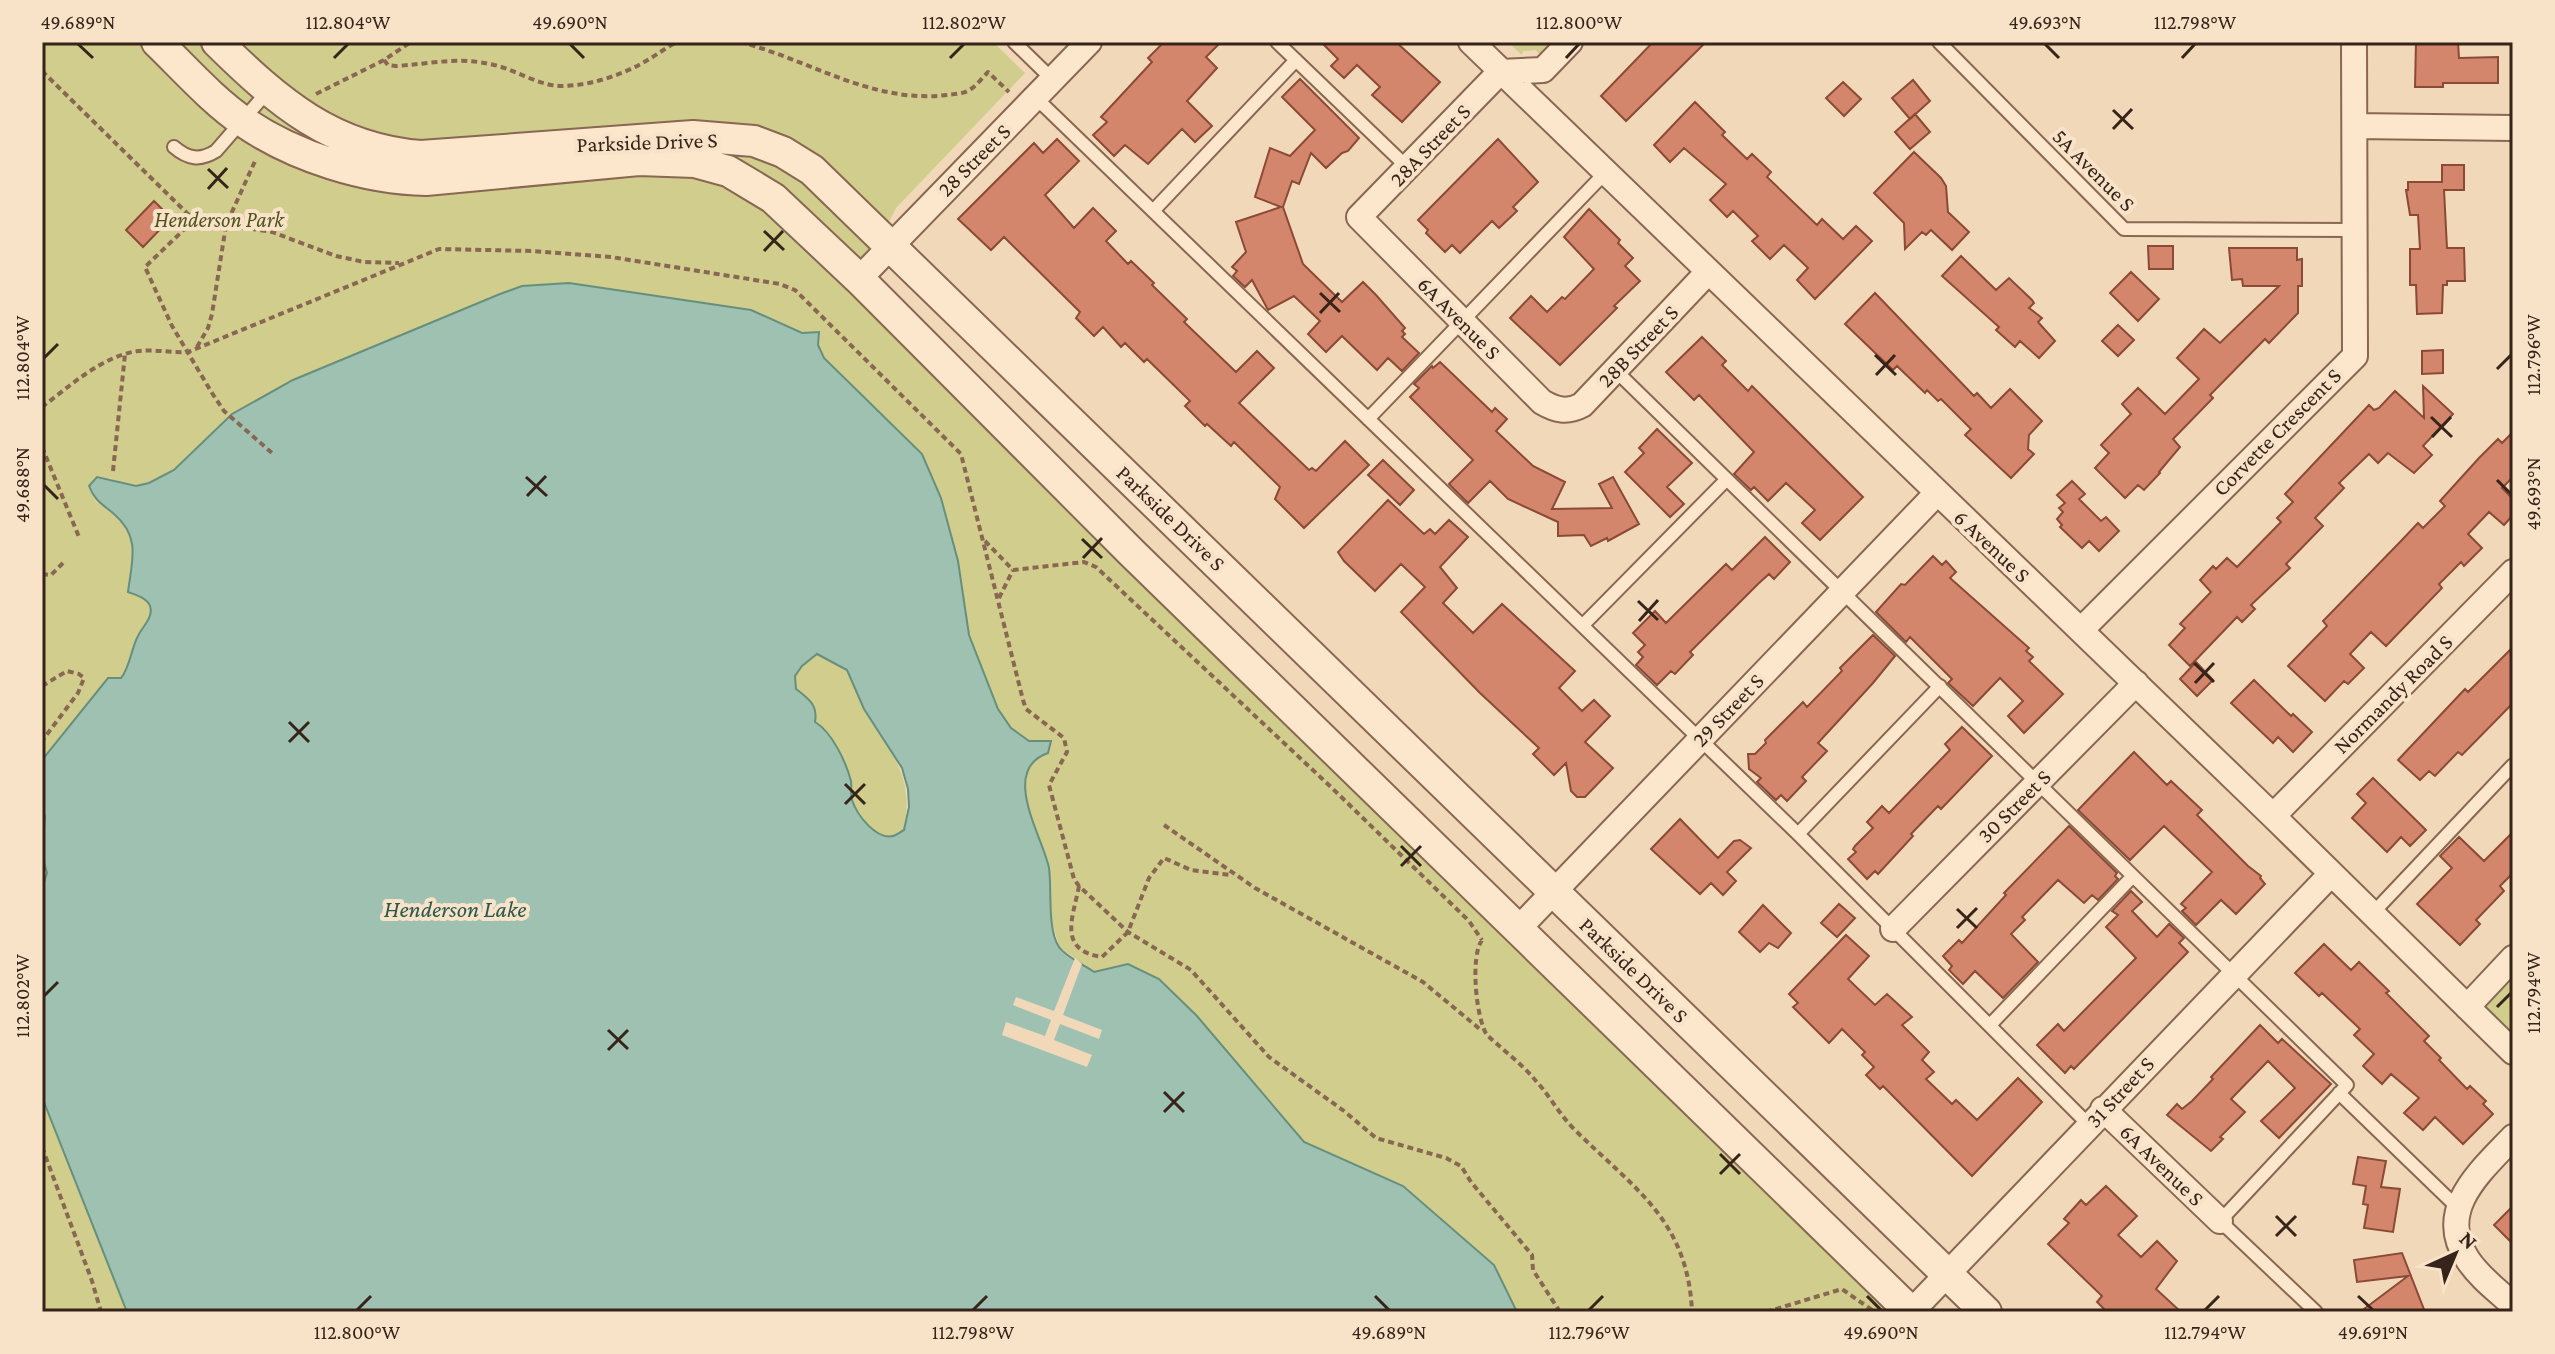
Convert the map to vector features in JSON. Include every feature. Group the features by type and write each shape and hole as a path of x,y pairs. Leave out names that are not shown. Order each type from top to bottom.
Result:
{"street":[{"name":"Parkside Drive S","path":"157,42 255,128 336,165 400,179 426,180 639,160 695,162 728,171 773,198 859,279 1132,553 1911,1312"},
{"name":"Parkside Drive S","path":"217,42 287,106 345,139 396,154 473,153 693,136 754,141 783,152 812,170 1986,1312"},
{"name":"28 Street S","path":"859,279 1024,96 1053,80 1089,42"},
{"name":"6 Avenue S","path":"1471,42 2512,1050"},
{"path":"1498,42 1500,72 1543,70 1570,42"},
{"name":"Corvette Crescent S","path":"2081,630 2355,356 2354,42"},
{"name":"28A Street S","path":"1359,217 1500,72"},
{"path":"2355,126 2513,128"},
{"name":"6A Avenue S","path":"1359,217 1542,402 1554,409 1564,410"},
{"name":"28B Street S","path":"1564,410 1582,405 1708,272"},
{"name":"29 Street S","path":"1513,922 1554,891 1937,493"},
{"name":"Normandy Road S","path":"2273,816 2513,572"},
{"name":"30 Street S","path":"1893,929 2136,683"},
{"name":"31 Street S","path":"1911,1312 2331,874"},
{"path":"2467,1007 2513,958"},
{"name":"6A Avenue S","path":"2096,1117 2220,1221"},
{"path":"2513,1137 2474,1179 2458,1208 2457,1233 2463,1252 2475,1269 2513,1305"}],"lane":[{"path":"1014,42 1053,80"},
{"path":"1277,42 1407,167"},
{"name":"5A Avenue S","path":"1939,42 2124,229 2356,230"},
{"path":"1153,211 1296,60"},
{"path":"174,147 190,158 208,156 226,142 255,128 268,91"},
{"path":"1024,96 1153,211 1798,834 1990,1025 2096,1117"},
{"path":"1368,419 1605,173"},
{"path":"1615,370 2347,1085 2220,1221 2316,1312"},
{"path":"1583,625 1726,480"},
{"path":"1798,834 1940,686"},
{"path":"2372,914 2513,765"},
{"path":"1990,1025 2133,876"},
{"path":"2339,1093 2458,1208"}],"path":[{"path":"304,100 384,60 411,42"},
{"path":"384,60 388,65 396,66 444,59 481,62 543,83 566,86 605,79 633,68 678,42"},
{"path":"740,42 855,85 883,91 920,96 958,94 970,90 988,72 1024,96"},
{"path":"42,71 194,220 272,232 336,256 364,262 401,263"},
{"path":"196,349 212,314 226,225 255,128"},
{"path":"194,220 145,267 172,326 224,411 272,453"},
{"path":"42,407 79,378 125,354 146,350 188,352 439,249 611,257 787,286 805,300 961,454 1026,709 1064,738 1067,752 1049,785 1074,879 1079,886 1128,932 1191,970 1269,1057 1344,1111 1368,1134 1446,1158 1461,1166 1532,1255 1533,1270 1560,1312"},
{"path":"113,471 125,354"},
{"path":"42,447 79,537"},
{"path":"983,539 1013,570"},
{"path":"42,574 51,575 64,562"},
{"path":"1013,570 1084,562 1096,567 1367,821 1469,921 1482,940"},
{"path":"998,600 1013,570"},
{"path":"42,686 67,671 84,678 78,693 42,741"},
{"path":"1164,825 1232,875 1404,970 1438,993 1535,1079 1573,1128 1662,1216 1682,1251 1692,1312"},
{"path":"1079,886 1070,933 1075,945 1086,954 1102,957 1128,932 1149,878 1164,858 1191,870 1232,875"},
{"path":"1487,1035 1477,1014 1477,950 1482,940 1513,922"},
{"path":"42,1147 101,1312"}],"green space":[{"name":"Henderson Park","path":"42,42 993,42 1025,73 896,208 859,279 1911,1312 1517,1312 1494,1265 1403,1186 1304,1142 1197,1016 1128,964 1094,972 1059,947 1052,921 1048,865 1028,812 1025,790 1028,771 1050,741 1029,741 1011,728 998,709 969,635 922,454 823,358 818,345 802,333 751,310 670,299 522,286 293,380 232,414 174,470 149,483 123,485 110,478 95,501 127,530 132,549 128,592 141,597 151,610 121,678 107,679 42,760"},
{"path":"1518,42 1551,42 1539,54 1536,50 1523,51 1522,55 1512,46"},
{"path":"817,654 847,672 903,777 906,792 904,830 892,836 881,836 866,823 852,801 851,782 821,726 796,689 795,675"},
{"path":"2513,958 2513,1048 2467,1007"},
{"path":"42,1097 125,1303 127,1312 42,1312"}],"water":[{"name":"Henderson Lake","path":"569,283 751,310 802,333 819,332 818,345 824,358 922,454 941,498 958,561 969,635 998,709 1011,728 1029,741 1051,741 1048,753 1034,762 1027,774 1025,789 1049,868 1051,920 1059,947 1094,972 1128,964 1159,979 1197,1016 1304,1142 1403,1186 1494,1265 1517,1312 127,1312 42,1097 42,889 47,873 42,855 45,816 42,812 42,760 108,678 121,678 151,610 141,597 128,592 133,550 128,531 96,499 89,486 97,477 136,486 149,483 174,470 232,414 293,380 522,286","holes":["817,654 847,670 864,709 902,768 908,789 909,807 904,830 893,836 880,834 858,813 842,757 833,740 815,722 812,703 796,689 795,676"]}],"pier":[{"path":"1075,958 1082,964 1063,1015 1102,1030 1099,1039 1060,1024 1054,1040 1092,1055 1087,1067 1002,1035 1006,1022 1045,1036 1051,1020 1013,1005 1016,997 1054,1011"}],"building":[{"path":"1164,42 1221,42 1206,57 1217,68 1187,101 1212,126 1195,142 1182,129 1148,164 1125,145 1114,156 1093,135 1107,122 1101,117 1152,62 1148,58"},
{"path":"1321,42 1396,42 1440,82 1402,122 1372,95 1380,87 1357,65 1344,78 1331,66 1338,59"},
{"path":"1653,42 1706,42 1626,121 1601,96"},
{"path":"2416,42 2458,42 2459,58 2498,57 2498,83 2443,83 2443,87 2415,87"},
{"path":"1300,79 1359,138 1326,168 1311,153 1299,184 1292,181 1283,207 1303,264 1342,302 1363,282 1405,328 1402,337 1419,353 1402,371 1388,358 1377,370 1342,336 1326,352 1308,334 1320,321 1294,296 1268,310 1252,280 1245,287 1233,276 1237,271 1232,267 1246,252 1236,222 1281,207 1255,197 1270,148 1290,156 1315,130 1282,97"},
{"path":"1913,80 1930,101 1910,119 1892,98"},
{"path":"1843,82 1861,99 1844,116 1826,98"},
{"path":"1695,102 1747,159 1752,154 1771,172 1767,177 1817,225 1822,219 1843,239 1856,226 1872,241 1815,299 1797,280 1808,268 1784,245 1770,259 1752,241 1758,236 1733,211 1727,217 1710,200 1726,184 1684,148 1670,162 1654,145"},
{"path":"1915,114 1930,132 1910,149 1895,132"},
{"path":"1057,139 1079,161 1045,195 1074,228 1093,208 1116,231 1106,241 1128,264 1131,261 1154,283 1152,285 1187,319 1184,322 1236,372 1257,351 1274,368 1239,403 1309,470 1312,468 1316,471 1345,441 1369,465 1304,528 1275,499 1280,487 1234,442 1231,446 1207,424 1205,426 1185,406 1190,401 1147,359 1144,362 1125,343 1121,347 1103,327 1094,336 1076,318 1080,312 1004,237 991,250 958,219 1034,143 1043,153"},
{"path":"1498,139 1538,182 1513,207 1517,211 1499,228 1492,221 1460,253 1452,245 1445,252 1418,220"},
{"path":"1914,152 1941,178 1946,186 1948,212 1969,232 1952,250 1931,230 1926,235 1922,232 1905,249 1904,223 1874,193"},
{"path":"2442,165 2464,165 2464,190 2444,190 2447,248 2464,248 2465,281 2447,281 2447,285 2443,285 2442,313 2417,314 2416,285 2410,285 2410,249 2420,249 2418,215 2410,215 2406,190 2408,182 2442,182"},
{"path":"154,201 171,218 143,247 126,230"},
{"path":"1589,209 1633,258 1625,266 1640,281 1560,365 1510,318 1531,296 1547,312 1562,297 1565,299 1594,269 1564,237"},
{"path":"2148,246 2173,246 2173,269 2149,269"},
{"path":"2229,248 2297,248 2297,260 2302,259 2298,313 2269,343 2265,339 2210,395 2213,398 2173,439 2180,447 2160,473 2144,490 2138,485 2125,498 2095,468 2109,453 2101,445 2131,414 2122,404 2138,388 2165,414 2199,379 2177,358 2204,329 2220,343 2279,286 2243,286 2242,279 2232,280"},
{"path":"1961,256 1996,290 2009,278 2032,300 2034,303 2029,308 2042,318 2038,322 2055,341 2039,358 2020,341 2015,347 1996,330 1999,327 1942,276"},
{"path":"2131,272 2159,299 2138,321 2110,293"},
{"path":"1875,293 1974,396 1977,393 1991,408 2010,389 2042,421 2029,435 2028,449 2034,454 2011,478 1965,435 1971,429 1941,399 1938,401 1927,390 1925,393 1897,366 1893,370 1845,324"},
{"path":"2118,325 2134,340 2118,356 2102,341"},
{"path":"1702,337 1726,361 1722,365 1748,391 1752,386 1863,497 1820,540 1802,523 1815,510 1786,483 1768,501 1734,474 1754,452 1699,395 1694,400 1666,372"},
{"path":"2443,350 2443,373 2422,374 2422,351"},
{"path":"1440,362 1492,412 1495,408 1507,419 1496,431 1533,466 1565,482 1552,509 1612,508 1599,484 1613,477 1639,524 1608,541 1607,538 1591,546 1584,535 1558,536 1558,522 1508,499 1490,481 1468,503 1449,484 1473,460 1410,397 1419,388 1414,384"},
{"path":"2423,386 2453,414 2423,446 2432,455 2414,473 2388,453 2378,463 2369,454 2339,483 2344,488 2315,518 2323,526 2286,564 2290,568 2251,605 2255,609 2242,622 2237,617 2190,666 2169,645 2185,628 2180,624 2211,592 2200,580 2213,566 2216,569 2227,558 2237,567 2281,522 2277,518 2293,502 2285,494 2369,405 2374,410 2379,408 2395,391 2424,418"},
{"path":"1657,429 1692,463 1667,487 1684,504 1670,517 1625,472 1644,453 1639,448"},
{"path":"2513,432 2513,477 2502,488 2513,499 2513,515 2504,525 2489,512 2468,534 2482,548 2464,566 2461,562 2439,584 2442,588 2386,646 2371,632 2350,654 2364,668 2348,684 2344,681 2325,701 2288,666 2327,626 2323,621 2418,523 2423,528 2445,506 2440,501 2479,458 2498,439 2502,443"},
{"path":"1383,460 1414,490 1400,505 1368,475"},
{"path":"2072,481 2085,494 2079,499 2101,521 2106,517 2119,531 2099,551 2089,541 2082,548 2060,527 2062,525 2057,519 2063,512 2059,508 2065,503 2057,495"},
{"path":"1388,500 1424,534 1430,529 1435,534 1449,520 1468,537 1440,567 1457,588 1443,603 1473,633 1502,604 1575,671 1559,688 1582,711 1594,700 1610,716 1585,742 1613,768 1585,797 1577,797 1571,791 1566,763 1554,775 1533,754 1539,748 1401,612 1425,587 1401,564 1375,591 1338,552"},
{"path":"1765,537 1790,562 1774,579 1769,574 1758,584 1690,652 1693,655 1675,674 1671,671 1657,685 1636,665 1643,657 1638,652 1645,645 1633,633 1655,611 1666,623 1726,564 1732,570"},
{"path":"1933,556 1942,565 1946,561 1956,572 1950,578 2029,648 2026,651 2033,657 2029,661 2063,694 2024,733 2008,716 2023,701 2000,678 1973,706 1948,683 1952,679 1910,637 1906,642 1876,612 1901,584 1905,585"},
{"path":"1873,635 1895,656 1818,743 1827,751 1802,777 1806,781 1787,801 1781,795 1776,800 1757,782 1761,778 1749,769 1748,754 1755,754 1803,702 1807,707"},
{"path":"2513,647 2513,703 2462,755 2458,752 2435,776 2429,771 2420,780 2398,760 2465,689 2468,692"},
{"path":"2196,662 2213,680 2197,696 2180,679"},
{"path":"2254,680 2312,732 2293,752 2278,737 2273,743 2231,703"},
{"path":"1962,727 1992,756 1941,809 1938,806 1878,874 1875,871 1867,879 1848,859 1856,852 1853,849 1855,846 1873,828 1867,822 1882,806 1889,813 1950,750 1945,744"},
{"path":"2134,752 2167,785 2171,781 2202,810 2197,815 2261,876 2265,884 2236,914 2221,900 2196,925 2182,911 2186,908 2181,904 2212,872 2164,826 2130,860 2078,810"},
{"path":"2373,778 2426,830 2410,846 2401,837 2387,852 2352,818 2366,803 2357,794"},
{"path":"1680,819 1718,858 1734,841 1740,840 1751,848 1727,872 1736,881 1723,895 1711,883 1700,894 1651,849"},
{"path":"2069,826 2117,873 2115,876 2118,879 2098,900 2092,895 2084,903 2058,880 2022,917 2025,920 2011,934 2038,962 2003,998 1975,971 1963,984 1949,970 1952,966 1943,956 1959,940 1962,943 2006,895 2004,893"},
{"path":"2513,832 2513,873 2500,886 2504,891 2476,920 2480,924 2460,945 2417,904 2452,868 2440,856 2459,837 2484,861"},
{"path":"2131,891 2142,902 2132,911 2157,937 2169,924 2184,938 2179,943 2188,952 2074,1069 2071,1066 2065,1073 2037,1045 2058,1024 2064,1031 2136,958 2106,927 2118,915 2112,911"},
{"path":"1839,904 1855,918 1837,937 1821,923"},
{"path":"1763,905 1791,933 1778,948 1769,943 1760,952 1739,932"},
{"path":"1846,935 1869,956 1848,979 1875,1005 1887,994 1912,1017 1902,1025 1929,1052 1922,1060 1934,1072 1926,1079 1952,1104 1956,1100 1977,1120 2018,1078 2042,1102 1972,1176 1883,1086 1880,1089 1866,1075 1874,1067 1862,1055 1865,1052 1842,1029 1829,1043 1793,1007 1798,1003 1789,994"},
{"path":"2324,944 2351,970 2359,962 2389,991 2386,993 2429,1036 2424,1041 2441,1058 2439,1060 2467,1089 2470,1086 2486,1101 2483,1104 2493,1114 2463,1144 2435,1117 2423,1130 2404,1113 2419,1098 2391,1074 2382,1084 2363,1066 2374,1054 2354,1035 2360,1029 2322,993 2319,996 2295,973"},
{"path":"2260,1025 2278,1043 2282,1039 2331,1084 2279,1138 2261,1121 2295,1088 2268,1061 2231,1099 2245,1112 2220,1137 2223,1139 2211,1151 2167,1115 2177,1104 2182,1109 2192,1101"},
{"path":"2358,1157 2386,1161 2381,1187 2400,1189 2393,1232 2364,1228 2368,1205 2363,1204 2366,1186 2353,1184"},
{"path":"2106,1186 2137,1216 2118,1235 2141,1257 2157,1241 2177,1261 2156,1289 2181,1312 2107,1312 2097,1302 2102,1296 2048,1244 2069,1223 2064,1219 2081,1200 2086,1205"},
{"path":"2513,1206 2513,1244 2494,1225"},
{"path":"2402,1253 2425,1312 2360,1312 2408,1276 2357,1282 2354,1260"}]}
